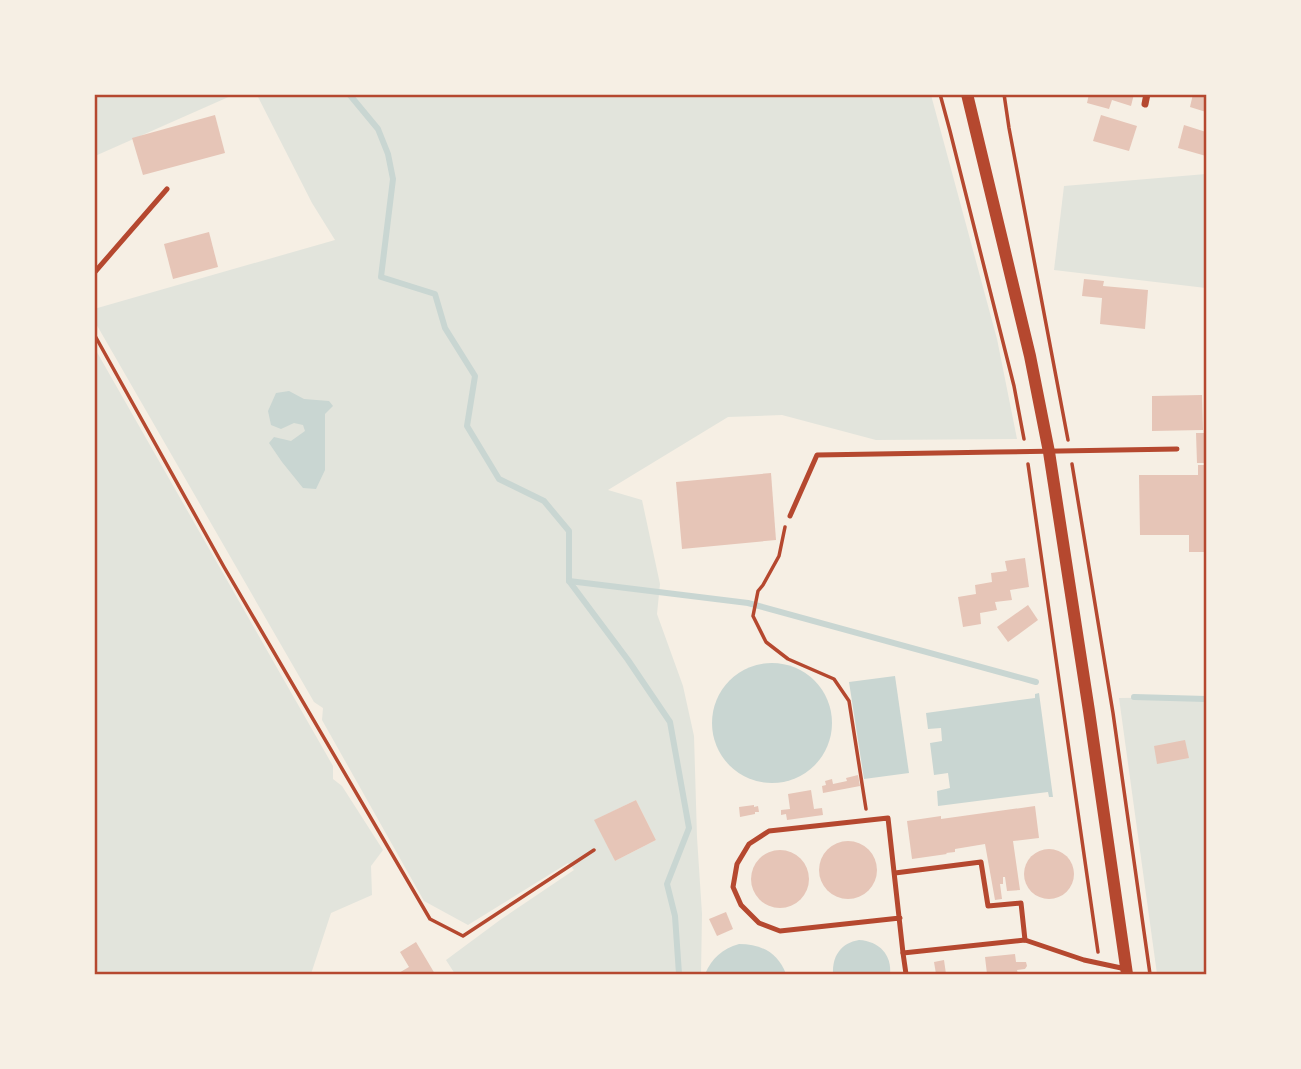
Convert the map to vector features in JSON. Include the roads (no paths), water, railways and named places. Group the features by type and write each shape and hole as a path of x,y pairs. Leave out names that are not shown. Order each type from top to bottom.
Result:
{"street":[{"path":"967,94 1030,356 1049,452 1127,972"},
{"path":"1145,104 1147,94"}],"lane":[{"path":"94,273 167,189"},
{"path":"790,516 817,455 1177,449"},
{"path":"900,918 780,931 759,923 741,905 733,887 737,864 749,844 769,831 888,818 895,873 900,918 903,953 906,975"},
{"path":"895,873 981,862 988,906 1021,903 1025,940"},
{"path":"903,953 1025,940 1127,972"}],"waterway":[{"path":"349,94 378,129 388,154 393,179 381,277 435,294 445,328 475,376 467,426 499,479 544,501 569,531 569,581 670,722 689,828 667,884 675,916 679,974"},
{"path":"569,581 748,603 1036,682"},
{"path":"1134,697 1206,699"}]}
